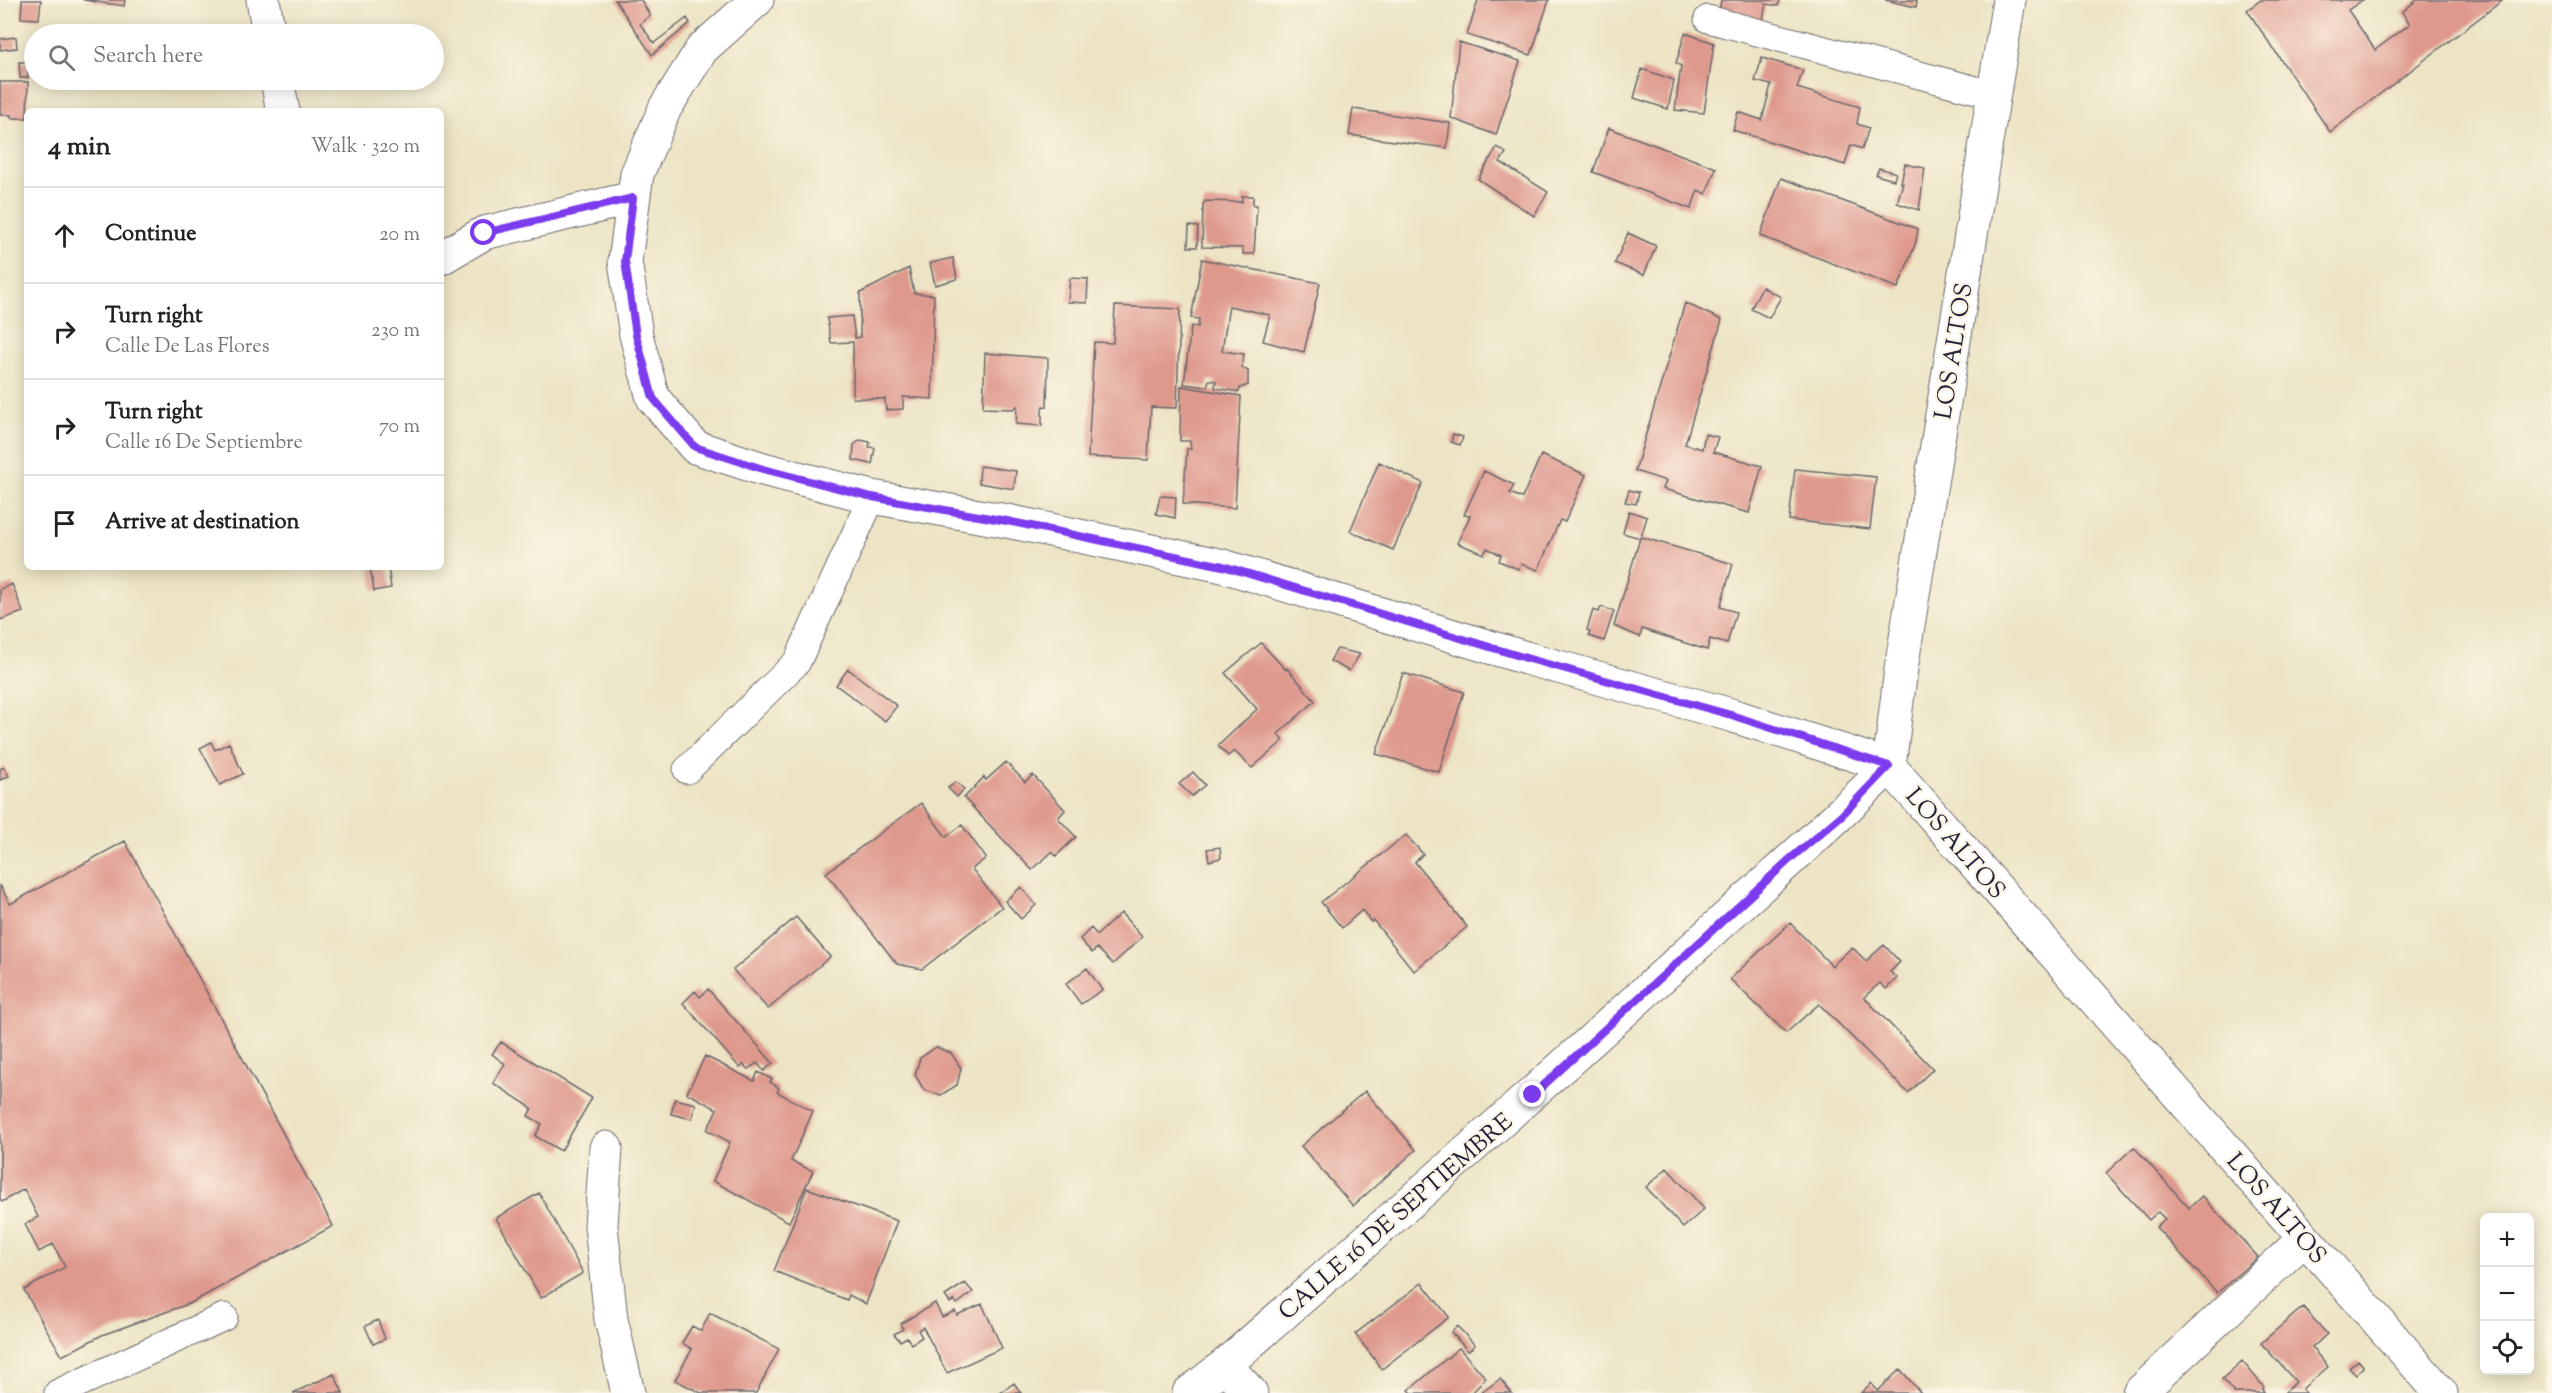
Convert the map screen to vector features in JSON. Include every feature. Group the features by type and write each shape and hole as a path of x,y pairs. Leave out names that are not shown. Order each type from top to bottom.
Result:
{"street":[{"path":"263,0 267,24"},
{"path":"757,0 702,49 665,108 637,174 633,198 625,261 636,335 653,398 695,447 763,469 872,497 1007,521 1223,566 1526,658 1731,715 1889,766"},
{"name":"LOS ALTOS","path":"2009,0 1903,657 1889,766 2440,1393"},
{"path":"279,90 282,108"},
{"path":"444,256 484,233 633,198"},
{"name":"CALLE 16 DE SEPTIEMBRE","path":"1189,1393 1225,1365 1533,1095 1790,859 1842,815 1889,766"},
{"path":"606,1148 601,1226 611,1318 628,1393"},
{"path":"2139,1393 2304,1239"},
{"path":"1225,1365 1251,1393"}],"lane":[{"path":"1708,19 1995,95"},
{"path":"687,770 797,662 872,497"},
{"path":"58,1393 224,1317"}],"building":[{"path":"22,0 41,0 39,19 21,18"},
{"path":"83,0 125,0 124,6"},
{"path":"615,0 641,0 650,15 640,24 654,43 687,18 690,23 652,55"},
{"path":"1478,0 1549,0 1531,55 1467,35"},
{"path":"1721,0 1780,0 1778,6 1766,4 1762,25 1718,17"},
{"path":"1885,0 1917,0 1916,7"},
{"path":"2261,0 2363,0 2348,10 2375,50 2410,24 2402,12 2417,0 2503,0 2330,132 2247,10"},
{"path":"1685,33 1714,43 1704,113 1675,110 1681,66 1676,63"},
{"path":"16,37 17,48 0,50 0,39"},
{"path":"1459,42 1520,61 1496,135 1451,118"},
{"path":"1762,58 1803,70 1797,88 1860,107 1857,124 1869,128 1862,149 1851,145 1845,165 1733,130 1738,112 1762,120 1771,85 1755,81"},
{"path":"19,62 24,62 24,78 20,78"},
{"path":"1642,69 1674,80 1668,109 1634,98"},
{"path":"0,82 24,82 24,90 28,90 27,108 24,108 24,118 0,115"},
{"path":"1353,109 1450,123 1447,148 1349,135"},
{"path":"1609,128 1716,168 1706,194 1698,190 1691,209 1593,172"},
{"path":"1497,147 1506,153 1500,162 1548,192 1534,216 1478,179"},
{"path":"1905,164 1925,168 1919,210 1897,203 1903,183 1901,183"},
{"path":"1879,168 1896,173 1894,180 1876,175"},
{"path":"1781,178 1918,229 1916,242 1898,288 1760,236"},
{"path":"1242,196 1253,196 1253,205 1257,205 1254,254 1243,254 1243,248 1202,247 1203,204 1205,201 1242,202"},
{"path":"1189,226 1198,227 1197,247 1188,247"},
{"path":"1628,233 1656,246 1644,275 1615,263"},
{"path":"953,258 957,279 935,285 930,263"},
{"path":"1202,259 1320,283 1304,352 1263,341 1270,315 1229,306 1222,351 1244,354 1242,368 1248,371 1248,385 1240,388 1239,392 1215,388 1216,381 1209,380 1207,387 1184,384 1191,326 1198,327 1199,319 1191,318"},
{"path":"909,268 914,293 934,295 932,399 903,397 903,409 886,410 885,399 853,398 853,342 831,343 827,318 852,316 855,338 860,337 860,293"},
{"path":"1070,278 1088,279 1087,303 1068,302"},
{"path":"1762,287 1781,297 1769,318 1751,309"},
{"path":"1685,303 1722,320 1685,444 1702,449 1705,434 1718,437 1713,452 1762,466 1749,513 1663,489 1666,481 1635,471"},
{"path":"1115,306 1180,309 1177,408 1151,407 1148,460 1088,457 1094,342 1113,343"},
{"path":"985,353 1048,358 1047,407 1043,406 1042,426 1016,424 1017,406 1013,409 983,408"},
{"path":"1181,386 1241,396 1235,508 1183,504 1187,449 1191,449 1190,441 1180,441"},
{"path":"1453,434 1463,437 1460,445 1451,442"},
{"path":"860,440 870,442 869,447 875,448 872,464 853,460 854,445"},
{"path":"1541,455 1586,475 1565,522 1560,520 1538,570 1521,564 1518,569 1499,561 1501,555 1487,548 1484,554 1457,543 1470,516 1464,515 1484,471 1514,485 1510,493 1522,498"},
{"path":"1379,462 1423,483 1393,550 1350,531"},
{"path":"980,466 1016,471 1014,489 979,483"},
{"path":"1795,469 1876,477 1870,529 1789,520"},
{"path":"1629,490 1639,492 1636,504 1625,502"},
{"path":"1160,496 1176,497 1175,518 1156,514"},
{"path":"1629,511 1647,517 1641,537 1733,564 1720,607 1736,612 1727,644 1710,639 1707,650 1642,629 1640,637 1614,626 1640,538 1623,533"},
{"path":"370,570 388,570 391,588 374,591"},
{"path":"12,584 23,612 0,620 0,589"},
{"path":"1601,607 1614,611 1604,641 1589,636 1590,632 1587,630 1593,610 1599,612"},
{"path":"1261,643 1286,670 1287,668 1315,701 1278,734 1283,741 1252,768 1234,751 1228,756 1218,746 1257,709 1225,673"},
{"path":"1337,649 1360,654 1349,671 1330,661"},
{"path":"848,669 897,706 885,721 836,685"},
{"path":"1403,673 1464,692 1439,772 1376,754"},
{"path":"211,742 215,750 229,743 243,774 220,785 200,748"},
{"path":"1006,762 1025,782 1033,775 1065,810 1058,818 1076,837 1056,856 1052,852 1032,870 964,798 984,777 986,780"},
{"path":"4,767 9,776 0,780 0,769"},
{"path":"1193,772 1205,785 1192,796 1179,784"},
{"path":"956,782 964,789 957,797 948,788"},
{"path":"921,803 946,837 962,825 986,858 972,869 1002,907 922,969 897,964 826,873"},
{"path":"1406,835 1423,854 1415,862 1467,927 1414,971 1373,920 1371,922 1362,910 1342,928 1321,902"},
{"path":"125,841 333,1226 191,1303 102,1335 62,1356 24,1290 65,1267 53,1244 39,1252 25,1224 38,1217 24,1189 2,1202 0,1198 0,885 10,904"},
{"path":"1220,847 1221,858 1209,861 1207,849"},
{"path":"1021,887 1036,905 1021,919 1005,901"},
{"path":"1121,913 1142,937 1113,964 1097,948 1092,953 1080,939 1091,928 1097,935"},
{"path":"796,917 830,957 768,1009 733,970"},
{"path":"1790,923 1832,966 1852,947 1866,961 1884,945 1900,962 1890,972 1897,978 1886,989 1880,983 1864,997 1933,1069 1908,1093 1819,1004 1786,1033 1730,979"},
{"path":"1087,968 1102,990 1081,1004 1066,984"},
{"path":"708,989 773,1063 764,1071 757,1063 748,1069 743,1065 740,1068 683,1003 695,991 700,997"},
{"path":"501,1042 592,1098 561,1151 535,1136 542,1124 528,1116 532,1108 493,1083 505,1064 492,1054"},
{"path":"936,1047 951,1053 961,1068 957,1085 941,1095 924,1090 915,1075 920,1058"},
{"path":"705,1056 754,1081 758,1072 772,1079 770,1082 779,1088 777,1092 813,1111 791,1161 813,1171 789,1222 713,1181 730,1142 707,1130 717,1109 687,1093"},
{"path":"1365,1091 1416,1150 1353,1206 1301,1146"},
{"path":"675,1099 696,1104 692,1119 671,1114"},
{"path":"2134,1147 2189,1208 2202,1196 2258,1257 2217,1293 2156,1227 2165,1219 2158,1212 2149,1220 2106,1173"},
{"path":"1667,1168 1704,1209 1683,1228 1646,1187"},
{"path":"807,1188 897,1221 866,1304 849,1295 847,1300 774,1271"},
{"path":"539,1193 583,1273 541,1298 496,1218"},
{"path":"965,1283 973,1292 957,1304 954,1300 950,1303 945,1296"},
{"path":"1422,1283 1449,1317 1382,1369 1355,1334"},
{"path":"935,1303 942,1317 955,1311 957,1315 982,1304 1002,1348 947,1373 923,1327 918,1330 922,1337 911,1344 907,1337 900,1341 894,1334 903,1329 900,1324"},
{"path":"2303,1307 2327,1334 2312,1348 2328,1367 2302,1389 2306,1393 2284,1393 2296,1382 2261,1343"},
{"path":"710,1313 779,1349 756,1393 701,1393 675,1380 692,1349 682,1343 692,1326 701,1331"},
{"path":"378,1320 385,1339 373,1344 365,1326"},
{"path":"1457,1326 1475,1345 1468,1351 1451,1332"},
{"path":"1459,1348 1486,1378 1472,1393 1412,1393 1409,1390"},
{"path":"2358,1360 2364,1367 2356,1375 2349,1368"},
{"path":"2242,1361 2264,1387 2262,1390 2265,1393 2234,1393 2222,1379"},
{"path":"1900,1369 1921,1393 1861,1393 1871,1383 1878,1391"},
{"path":"334,1374 343,1393 293,1393"},
{"path":"1500,1379 1512,1393 1481,1393"},
{"path":"1014,1383 1021,1393 1000,1393"}],"route":[{"path":"484,233 633,198 625,261 636,335 653,398 695,447 763,469 872,497 1007,521 1223,566 1526,658 1731,715 1889,766 1842,815 1790,859 1533,1095"}]}
